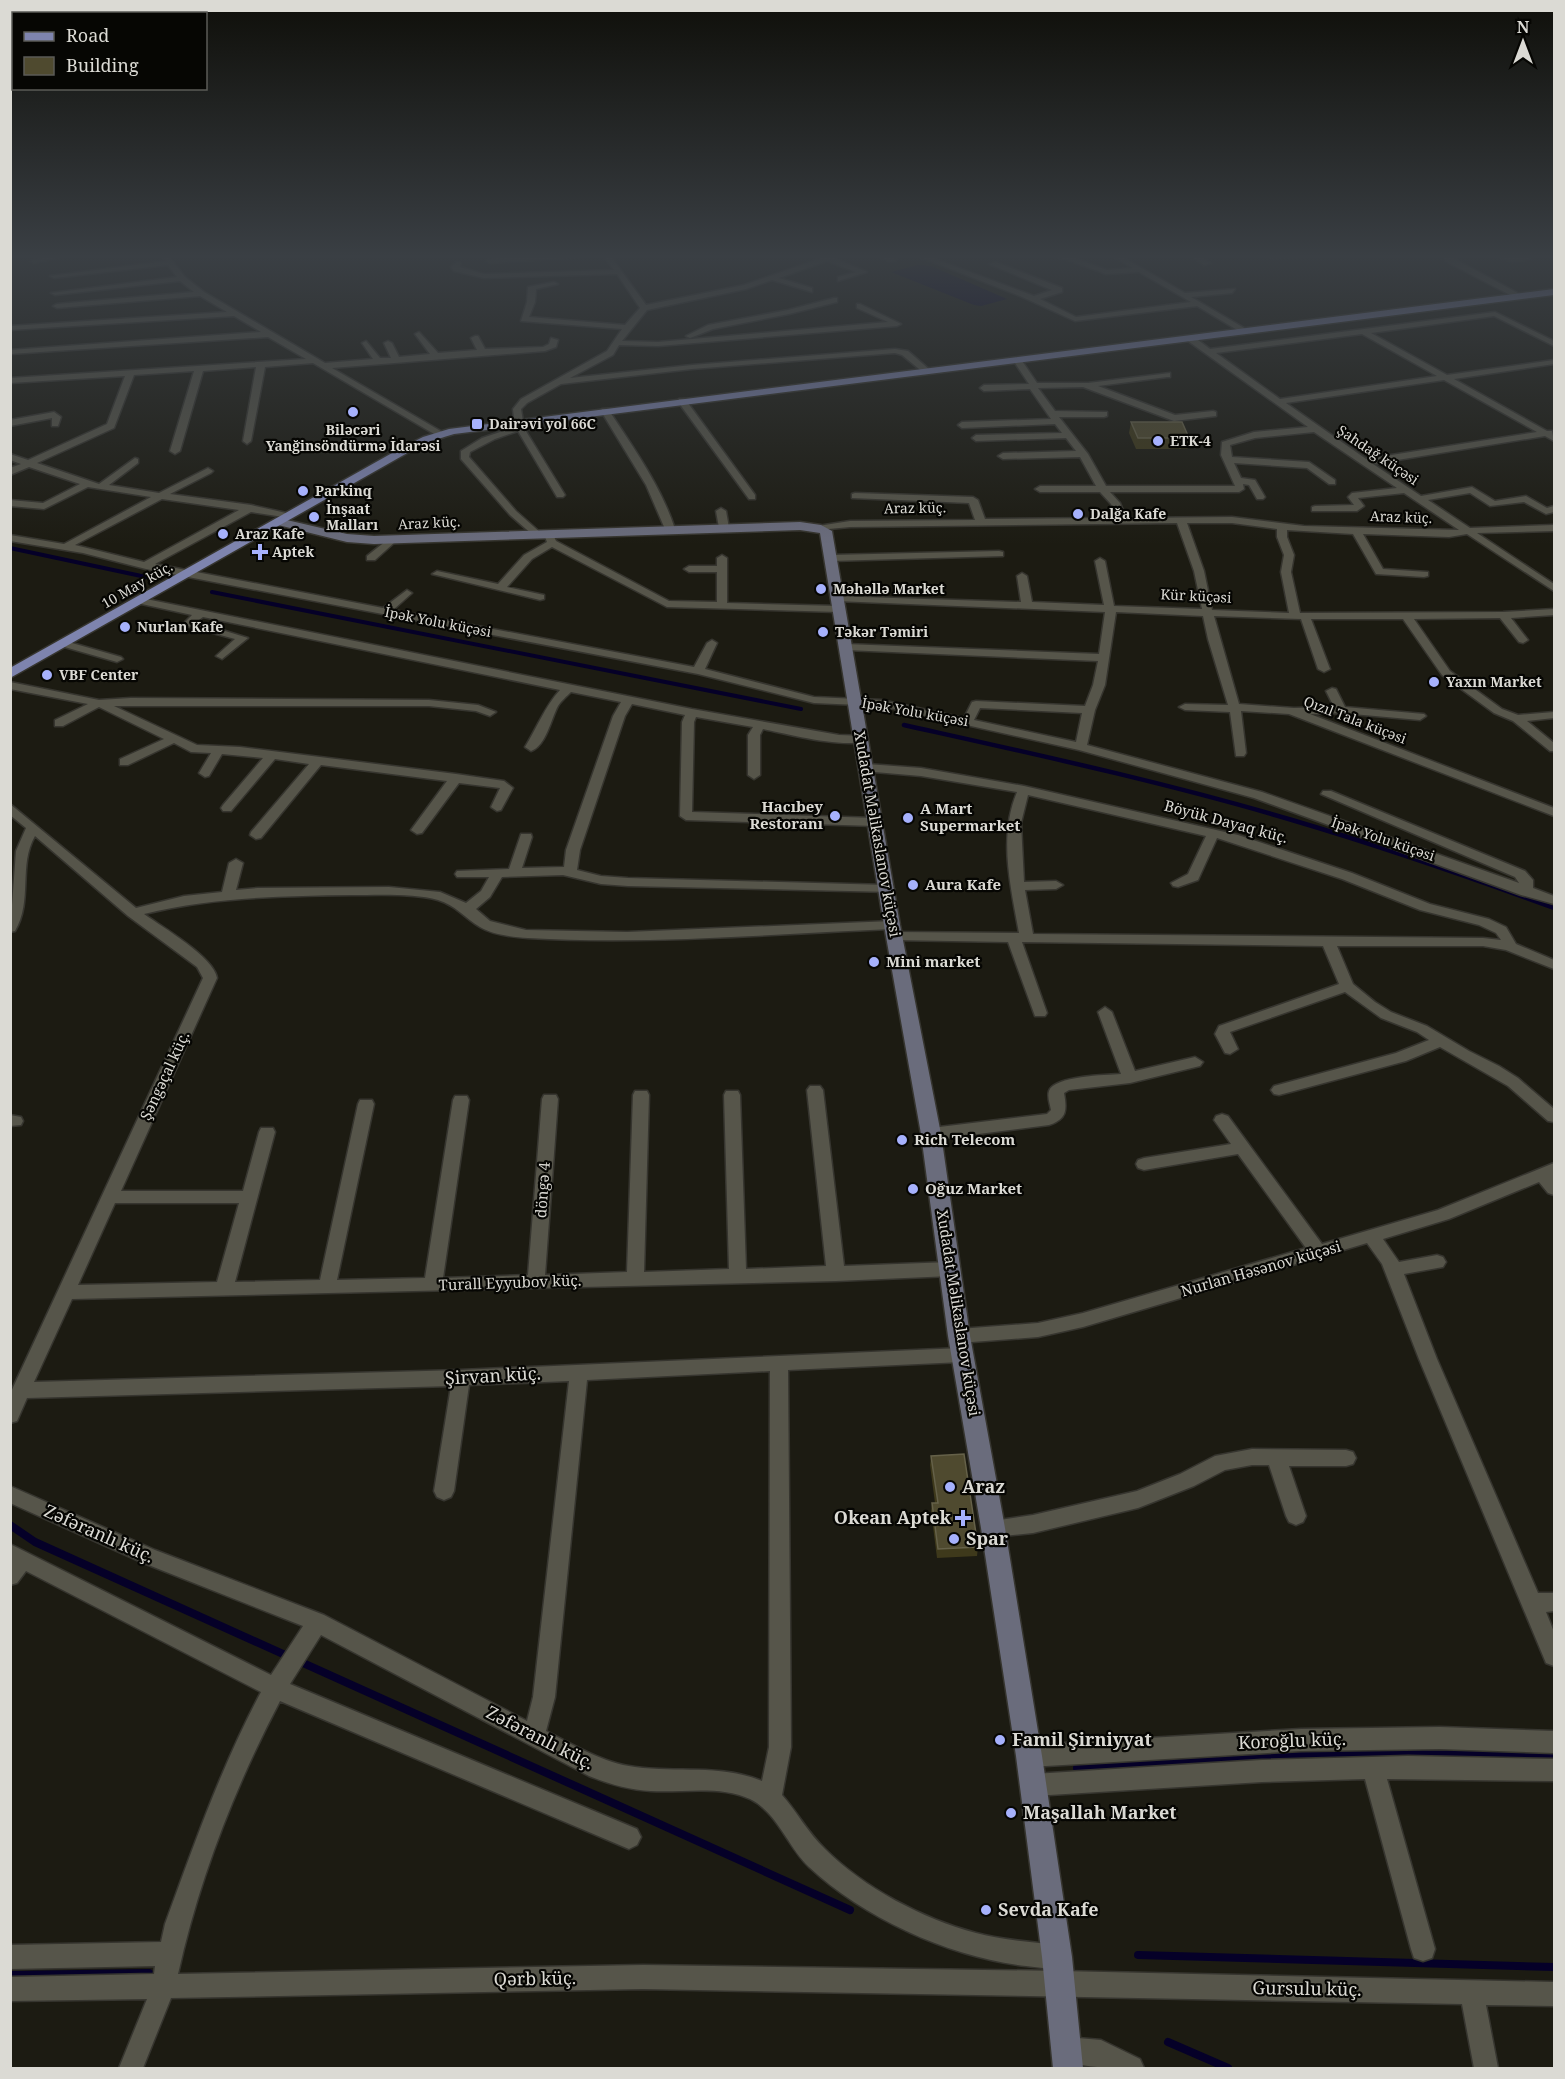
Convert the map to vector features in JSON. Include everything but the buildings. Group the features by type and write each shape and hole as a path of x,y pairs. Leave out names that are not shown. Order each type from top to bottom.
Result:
{"main road":[{"name":"10 May küç.","path":"10,674 416,444 441,435 468,428 520,425 682,401 1091,351"}],"street":[{"path":"298,351 441,435"},
{"path":"371,351 378,361"},
{"path":"392,351 396,359"},
{"path":"432,351 436,356"},
{"path":"322,366 357,359 378,361 503,351"},
{"path":"560,495 520,425 518,406 558,381 605,357 610,351"},
{"path":"558,381 576,381 703,366 895,351"},
{"path":"895,351 905,353 927,371"},
{"path":"1208,352 1216,351"},
{"path":"1398,351 1552,435"},
{"name":"Şahdağ küçəsi","path":"1208,352 1315,429 1554,588"},
{"path":"1017,360 1032,379 1031,386"},
{"path":"10,381 313,361"},
{"path":"1277,402 1554,362"},
{"path":"247,441 261,366"},
{"path":"175,451 199,369"},
{"path":"10,472 113,424 130,374"},
{"path":"984,388 1088,385 1167,375"},
{"path":"1088,385 1174,418 1213,414"},
{"path":"1031,386 1066,435 1083,454 1102,488 1115,503 1122,520"},
{"path":"682,401 753,497"},
{"path":"605,411 663,509 670,529"},
{"path":"962,425 1104,414"},
{"path":"10,423 56,415"},
{"name":"Kür küçəsi","path":"520,425 472,447 466,451 464,457 513,513 546,537 659,602 677,606 837,603 1027,605 1300,616 1503,615 1554,612"},
{"path":"1040,489 1234,489 1240,487 1228,460 1225,444 1254,435 1315,429"},
{"path":"103,430 118,438"},
{"path":"976,438 1066,435"},
{"path":"1367,462 1552,435"},
{"path":"1003,456 1083,454"},
{"path":"10,457 101,487 290,515"},
{"path":"1228,460 1309,465 1332,482"},
{"path":"101,487 135,461"},
{"path":"66,547 208,471"},
{"path":"1238,481 1252,482 1260,498"},
{"path":"10,503 44,506 87,484"},
{"path":"1314,509 1357,508 1359,506 1353,497 1355,495 1406,490"},
{"path":"1419,499 1472,490 1493,504 1526,498 1546,511 1554,509"},
{"path":"855,496 973,501 981,522"},
{"path":"146,566 158,557 251,508"},
{"path":"722,512 724,528"},
{"name":"Araz küç.","path":"278,522 347,538 391,540 546,537 670,529 821,528 850,524 1122,520 1232,520 1282,528 1449,534 1554,528"},
{"path":"1181,520 1199,571 1213,639 1234,708 1240,753"},
{"name":"Xudadat Məlikaslanov küçəsi","path":"821,528 826,531 831,558 893,931 931,1134 961,1345 1029,1756 1057,1957 1067,2059"},
{"path":"1282,528 1282,537 1289,555 1286,572 1300,616 1324,669"},
{"path":"1356,531 1380,572 1424,574"},
{"path":"500,588 546,537"},
{"name":"İpək Yolu küçəsi","path":"10,538 698,671 814,700 854,701 904,707 1082,747 1258,795 1422,852 1526,892 1554,900"},
{"path":"371,558 391,540"},
{"path":"831,558 999,554"},
{"path":"1082,747 1089,710 1099,685 1111,616 1100,561"},
{"path":"689,569 722,564 722,606"},
{"path":"437,574 540,597"},
{"path":"1022,576 1027,605"},
{"path":"384,612 407,593"},
{"path":"141,600 692,713 839,739 861,739"},
{"path":"201,613 190,622 191,624 243,638 222,656"},
{"path":"1503,615 1523,640"},
{"path":"1407,616 1446,673 1498,711 1517,718 1554,748"},
{"path":"698,671 712,643"},
{"path":"65,644 117,659"},
{"path":"846,646 1103,658"},
{"path":"10,685 99,703 195,749 272,755 504,784 507,788 497,807"},
{"path":"531,747 546,723 553,704 569,687"},
{"path":"1332,691 1341,710"},
{"path":"570,871 573,850 619,716 629,699"},
{"path":"59,723 99,703 131,701 419,703 458,705 490,712"},
{"path":"968,721 976,704 1089,710"},
{"name":"Qızıl Tala küçəsi","path":"1185,707 1291,711 1554,812"},
{"path":"1291,711 1341,710 1420,716"},
{"path":"692,713 688,722 686,816 875,822"},
{"path":"1517,718 1554,715"},
{"path":"754,776 754,735 760,725"},
{"path":"124,762 173,738"},
{"path":"205,773 218,750"},
{"path":"227,808 272,755"},
{"path":"256,834 318,761"},
{"name":"Böyük Dayaq küç.","path":"867,768 921,772 1024,790 1214,834 1324,868 1425,907 1484,922 1501,930 1508,939 1509,946 1554,965"},
{"path":"417,830 456,778"},
{"path":"1024,790 1018,803 1014,846 1020,937 1040,1012"},
{"path":"1326,794 1521,874 1526,880 1526,892"},
{"name":"Şəngəçal küç.","path":"10,808 133,913 202,964 209,972 210,978 10,1415"},
{"path":"10,928 14,914 16,844 33,828"},
{"path":"1178,883 1193,877 1214,834"},
{"path":"514,873 526,837"},
{"path":"228,894 236,863"},
{"path":"462,874 570,871 601,880 628,882 886,889"},
{"path":"467,909 492,888 497,873"},
{"path":"1018,886 1056,885"},
{"path":"133,913 184,900 228,894 294,891 427,894 440,896 467,909 485,924 501,930 573,935 893,931 1020,937 1328,942 1457,940 1509,946"},
{"path":"1328,942 1347,986 1386,1015 1412,1024 1513,1082 1554,1117"},
{"path":"1230,1048 1222,1034 1224,1029 1347,986"},
{"path":"1105,1012 1130,1078"},
{"path":"1279,1090 1401,1057 1440,1041"},
{"path":"931,1134 1049,1119 1056,1116 1059,1110 1056,1093 1058,1089 1130,1078 1195,1062"},
{"path":"815,1090 836,1274"},
{"path":"635,1280 641,1095"},
{"path":"732,1095 738,1276"},
{"name":"döngə 4","path":"536,1281 550,1099"},
{"path":"433,1285 461,1100"},
{"path":"327,1287 366,1104"},
{"path":"1222,1120 1318,1252"},
{"path":"224,1290 267,1132"},
{"path":"1144,1164 1242,1148"},
{"path":"1548,1172 1554,1189"},
{"name":"Nurlan Həsənov küçəsi","path":"961,1345 1007,1334 1061,1326 1372,1237 1443,1215 1548,1172"},
{"path":"110,1197 250,1197"},
{"path":"1372,1237 1394,1269 1428,1359 1554,1656"},
{"path":"1394,1269 1437,1262"},
{"name":"Turall Eyyubov küç.","path":"68,1292 635,1280 951,1269"},
{"name":"Şirvan küç.","path":"23,1389 461,1378 779,1363 961,1345"},
{"path":"770,1798 780,1747 779,1363"},
{"path":"534,1735 544,1697 579,1371"},
{"path":"444,1491 461,1378"},
{"path":"993,1528 1033,1524 1138,1499 1186,1480 1222,1462 1276,1456 1346,1458"},
{"path":"1276,1456 1296,1516"},
{"name":"Zəfəranlı küç.","path":"10,1494 148,1556 317,1622 589,1765 638,1779 717,1780 740,1784 770,1798 818,1858 842,1878 918,1922 973,1945 1002,1951 1057,1957"},
{"path":"14,1563 275,1688 629,1837"},
{"path":"1531,1603 1554,1602"},
{"path":"131,2068 163,1987 169,1954 181,1913 226,1788 247,1741 275,1688 317,1622"},
{"name":"Koroğlu küç.","path":"1029,1756 1301,1740 1440,1738 1554,1742"},
{"path":"1373,1768 1423,1949"},
{"name":"Koroğlu küç.","path":"1033,1785 1262,1771 1373,1768 1554,1770"},
{"path":"10,1957 169,1954"},
{"name":"Qərb küç.","path":"10,1989 643,1977 1060,1983"},
{"name":"Gursulu küç.","path":"1060,1983 1472,1994 1554,1994"},
{"path":"1472,1994 1485,2068"},
{"path":"1067,2059 1101,2052 1131,2068"}],"waterway":[{"path":"10,548 146,577"},
{"path":"212,592 801,709"},
{"path":"904,725 1099,769 1244,806 1391,851 1554,908"},
{"path":"10,1525 35,1542 850,1910"},
{"path":"1077,1768 1255,1756 1418,1754 1554,1756"},
{"path":"1138,1955 1554,1967"},
{"path":"10,1975 149,1973"},
{"path":"1168,2042 1228,2068"}],"place":[{"name":"Biləcəri Yanğinsöndürmə İdarəsi","path":"353,412"},
{"name":"Dairəvi yol 66C","path":"477,424"},
{"name":"ETK-4","path":"1158,441"},
{"name":"Parkinq","path":"303,491"},
{"name":"Dalğa Kafe","path":"1078,514"},
{"name":"İnşaat Malları","path":"314,517"},
{"name":"Araz Kafe","path":"223,534"},
{"name":"Aptek","path":"260,552"},
{"name":"Məhəllə Market","path":"821,589"},
{"name":"Nurlan Kafe","path":"125,627"},
{"name":"Təkər Təmiri","path":"823,632"},
{"name":"VBF Center","path":"47,675"},
{"name":"Yaxın Market","path":"1434,682"},
{"name":"Hacıbey Restoranı","path":"835,816"},
{"name":"A Mart Supermarket","path":"908,818"},
{"name":"Aura Kafe","path":"913,885"},
{"name":"Mini market","path":"874,962"},
{"name":"Rich Telecom","path":"902,1140"},
{"name":"Oğuz Market","path":"913,1189"},
{"name":"Araz","path":"950,1487"},
{"name":"Okean Aptek","path":"963,1518"},
{"name":"Spar","path":"954,1539"},
{"name":"Famil Şirniyyat","path":"1000,1740"},
{"name":"Maşallah Market","path":"1011,1813"},
{"name":"Sevda Kafe","path":"986,1910"}]}
